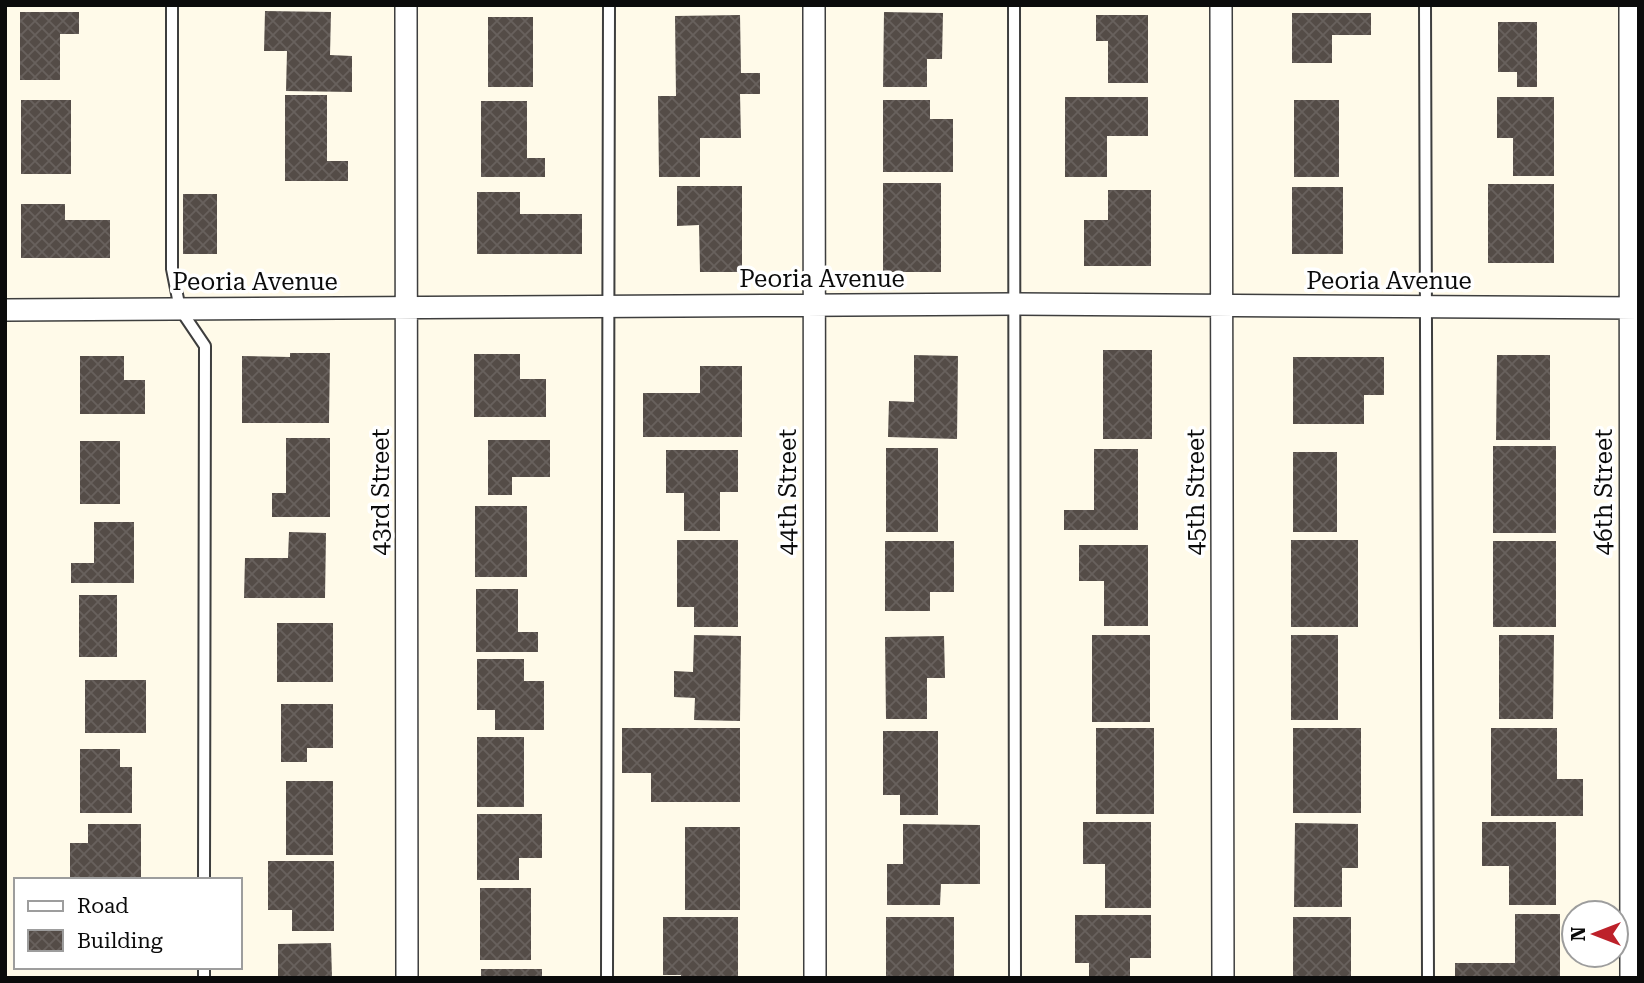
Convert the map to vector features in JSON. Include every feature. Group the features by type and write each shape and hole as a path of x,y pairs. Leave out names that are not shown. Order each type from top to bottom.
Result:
{"street":[{"name":"43rd Street","path":"407,5 407,978"},
{"name":"44th Street","path":"814,5 815,978"},
{"name":"45th Street","path":"1221,5 1223,978"},
{"name":"46th Street","path":"1630,5 1635,308 1631,978"},
{"name":"Peoria Avenue","path":"5,310 1015,304 1635,308"}],"lane":[{"path":"172,5 172,270 180,309 205,346 204,878"},
{"path":"607,978 609,5"},
{"path":"1014,5 1015,978"},
{"path":"1425,5 1427,978"}],"building":[{"path":"265,11 331,12 330,55 352,56 352,92 286,91 287,51 264,51"},
{"path":"20,12 79,12 79,34 60,34 60,80 20,80"},
{"path":"884,12 943,13 942,59 927,59 927,87 883,87"},
{"path":"1292,13 1371,13 1371,35 1332,35 1332,63 1292,63"},
{"path":"740,15 741,73 760,73 760,94 740,94 741,138 700,138 700,177 659,177 658,96 676,96 675,16"},
{"path":"1096,15 1148,15 1148,83 1108,83 1108,41 1096,41"},
{"path":"488,17 533,17 533,87 488,87"},
{"path":"1498,22 1537,22 1537,87 1517,87 1517,72 1498,72"},
{"path":"285,95 327,95 327,161 348,161 348,181 285,181"},
{"path":"1065,97 1148,97 1148,136 1107,136 1107,177 1065,177"},
{"path":"1497,97 1554,97 1554,176 1513,176 1513,138 1497,138"},
{"path":"21,100 71,100 71,174 21,174"},
{"path":"883,100 930,100 930,119 953,119 953,172 883,172"},
{"path":"1294,100 1339,100 1339,177 1294,177"},
{"path":"481,101 527,101 527,158 545,158 545,177 481,177"},
{"path":"883,183 941,183 941,272 883,272"},
{"path":"1488,184 1554,184 1554,263 1488,263"},
{"path":"677,186 742,186 742,272 700,272 699,225 677,226"},
{"path":"1292,187 1343,187 1343,254 1292,254"},
{"path":"1108,190 1151,190 1151,266 1084,266 1084,220 1108,220"},
{"path":"477,192 520,192 520,214 582,214 582,254 477,254"},
{"path":"183,194 217,194 217,254 183,254"},
{"path":"21,204 65,204 65,220 110,220 110,258 21,258"},
{"path":"1103,350 1152,350 1152,439 1103,439"},
{"path":"290,353 330,353 329,423 242,423 242,356 290,357"},
{"path":"474,354 520,354 520,379 546,379 546,417 474,417"},
{"path":"914,355 958,356 957,439 888,437 889,401 914,402"},
{"path":"1497,355 1550,355 1550,440 1496,440"},
{"path":"80,356 124,356 124,380 145,380 145,414 80,414"},
{"path":"1293,357 1384,357 1384,395 1364,395 1364,424 1293,424"},
{"path":"700,366 742,366 742,437 643,437 643,393 700,393"},
{"path":"286,438 330,438 330,517 272,517 272,493 286,493"},
{"path":"488,440 550,440 550,477 512,477 512,495 488,495"},
{"path":"80,441 120,441 120,504 80,504"},
{"path":"1493,446 1556,446 1556,533 1493,533"},
{"path":"886,448 938,448 938,532 886,532"},
{"path":"1094,449 1138,449 1138,530 1064,530 1064,510 1094,510"},
{"path":"666,450 738,450 738,492 720,492 720,531 684,531 684,493 666,493"},
{"path":"1293,452 1337,452 1337,532 1293,532"},
{"path":"475,506 527,506 527,577 475,577"},
{"path":"94,522 134,522 134,583 71,583 71,563 94,563"},
{"path":"289,532 326,533 325,598 244,598 245,558 288,558"},
{"path":"677,540 738,540 738,627 694,627 694,607 677,607"},
{"path":"1291,540 1358,540 1358,627 1291,627"},
{"path":"885,541 954,541 954,592 930,592 930,611 885,611"},
{"path":"1493,541 1556,541 1556,627 1493,627"},
{"path":"1079,545 1148,545 1148,626 1104,626 1104,581 1079,581"},
{"path":"476,589 518,589 518,632 538,632 538,652 476,652"},
{"path":"79,595 117,595 117,657 79,657"},
{"path":"277,623 333,623 333,682 277,682"},
{"path":"694,635 741,636 740,721 694,720 695,698 674,697 674,671 693,672"},
{"path":"1092,635 1150,635 1150,722 1092,722"},
{"path":"1291,635 1338,635 1338,720 1291,720"},
{"path":"1499,635 1554,635 1553,719 1499,719"},
{"path":"944,636 945,678 927,678 927,719 886,719 885,637"},
{"path":"477,659 524,659 524,681 544,681 544,730 495,730 495,710 477,710"},
{"path":"85,680 146,680 146,733 85,733"},
{"path":"281,704 333,704 333,748 307,748 307,762 281,762"},
{"path":"622,728 740,728 740,802 651,802 651,773 622,773"},
{"path":"1096,728 1154,728 1154,814 1096,814"},
{"path":"1293,728 1361,728 1361,813 1293,813"},
{"path":"1491,728 1557,728 1557,779 1583,779 1583,816 1491,816"},
{"path":"883,731 938,731 938,815 900,815 900,795 883,795"},
{"path":"477,737 524,737 524,807 477,807"},
{"path":"80,749 120,749 120,767 132,767 132,813 80,813"},
{"path":"286,781 333,781 333,855 286,855"},
{"path":"477,814 542,814 542,858 519,858 519,880 477,880"},
{"path":"1083,822 1151,822 1151,908 1105,908 1105,864 1083,864"},
{"path":"1482,822 1556,822 1556,905 1509,905 1509,866 1482,866"},
{"path":"1295,823 1358,824 1358,868 1342,868 1342,907 1294,907"},
{"path":"88,824 141,824 141,878 70,878 70,843 88,843"},
{"path":"903,824 980,825 980,884 941,884 940,905 887,905 887,864 903,864"},
{"path":"685,827 740,827 740,910 685,910"},
{"path":"268,861 334,861 334,931 292,931 292,910 268,910"},
{"path":"480,888 531,888 531,960 480,960"},
{"path":"1515,914 1560,914 1560,978 1455,978 1455,963 1515,963"},
{"path":"1075,915 1151,915 1151,958 1130,958 1130,978 1089,978 1089,963 1075,963"},
{"path":"663,917 738,917 738,978 681,978 681,975 663,975"},
{"path":"886,917 954,917 954,978 886,978"},
{"path":"1293,917 1351,917 1351,978 1293,978"},
{"path":"331,943 332,978 278,978 278,944"},
{"path":"481,969 542,969 542,978 481,978"}]}
